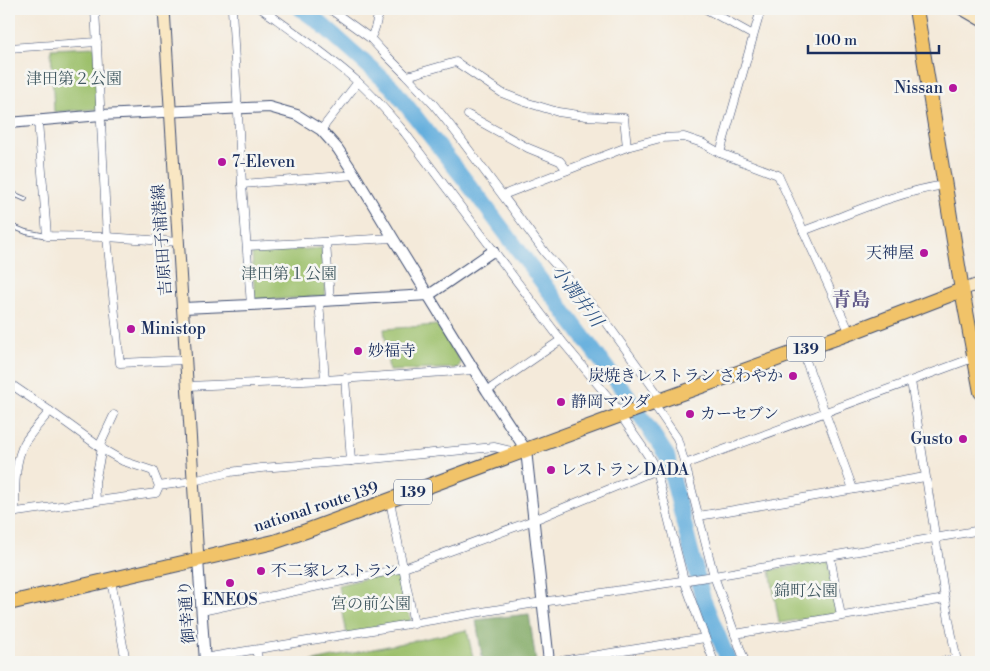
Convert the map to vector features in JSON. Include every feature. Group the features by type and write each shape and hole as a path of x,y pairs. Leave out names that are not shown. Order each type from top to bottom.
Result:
{"highway":[{"path":"916,9 962,290 978,356 981,392"},
{"name":"139","path":"622,415 850,333 962,290"},
{"name":"national route 139","path":"9,603 274,542 622,415"}],"main road":[{"name":"吉原田子浦港線","path":"164,9 198,559"},
{"path":"962,9 981,20"},
{"path":"962,290 981,283"}],"street":[{"path":"95,9 107,236 120,363 186,360"},
{"path":"232,9 251,306"},
{"path":"262,9 358,82 406,133 561,340 622,415 650,457 656,470 684,580 714,662"},
{"path":"330,9 370,38 434,105 546,254 601,315 677,438 714,576 745,662"},
{"path":"370,38 374,33 380,9"},
{"path":"706,9 753,35"},
{"path":"720,153 761,9"},
{"path":"9,48 97,42"},
{"path":"408,76 456,62 502,94 525,102 558,112 624,118 627,147"},
{"path":"321,130 358,82"},
{"path":"9,122 170,111 269,107 297,115 321,130 338,149 355,175 392,238 488,391 522,452 534,520 549,662"},
{"path":"468,115 528,148 560,161 567,170"},
{"path":"38,121 47,236 107,236 179,242"},
{"path":"503,196 627,147 661,138 684,136 702,143 720,153 778,174 850,333"},
{"path":"242,184 355,175"},
{"path":"803,231 904,194 945,185"},
{"path":"248,246 392,238"},
{"path":"326,242 330,300"},
{"path":"183,308 251,306 428,295 494,251"},
{"path":"319,301 325,380"},
{"path":"488,391 561,340"},
{"path":"802,350 853,489"},
{"path":"685,464 978,356"},
{"path":"188,386 325,380 474,370"},
{"path":"345,378 352,461"},
{"path":"911,381 956,661 938,662"},
{"path":"9,383 50,411 100,448 123,461 153,471 159,486 156,493 12,513 18,466 25,443 50,411"},
{"path":"96,501 95,482 100,448 114,415"},
{"path":"159,486 261,468 494,447 522,452"},
{"path":"9,463 18,466"},
{"path":"202,611 404,568 534,520 656,470"},
{"path":"699,516 925,477"},
{"path":"390,501 414,624"},
{"path":"205,660 542,602 714,576 981,530"},
{"path":"830,556 841,616"},
{"name":"御幸通り","path":"198,559 205,660"},
{"path":"111,580 126,662"},
{"path":"736,634 945,599"},
{"path":"554,662 705,638"},
{"path":"256,650 258,662"}],"lane":[{"path":"9,192 25,199"},
{"path":"9,225 26,232 47,236"}],"green space":[{"name":"津田第２公園","path":"95,47 98,109 54,112 51,49"},
{"name":"津田第１公園","path":"322,248 326,296 255,301 252,253"},
{"path":"437,325 461,362 458,368 389,371 384,329"},
{"name":"錦町公園","path":"826,561 829,563 837,611 835,614 779,623 770,570"},
{"name":"宮の前公園","path":"402,570 411,622 347,635 338,585"},
{"path":"529,614 536,662 483,662 476,620"},
{"path":"467,630 474,662 309,662"}],"waterway":[{"name":"小潤井川","path":"301,9 319,22 392,87 483,203 629,398 667,456 703,599 729,662"}],"place":[{"name":"Nissan","path":"953,88"},
{"name":"7-Eleven","path":"222,162"},
{"name":"天神屋","path":"924,253"},
{"name":"Ministop","path":"131,329"},
{"name":"妙福寺","path":"358,351"},
{"name":"炭焼きレストラン さわやか","path":"793,376"},
{"name":"静岡マツダ","path":"561,402"},
{"name":"カーセブン","path":"690,414"},
{"name":"Gusto","path":"963,439"},
{"name":"レストラン DADA","path":"551,470"},
{"name":"不二家レストラン","path":"261,571"},
{"name":"ENEOS","path":"230,583"}],"district":[{"name":"青島","path":"851,300"}]}
